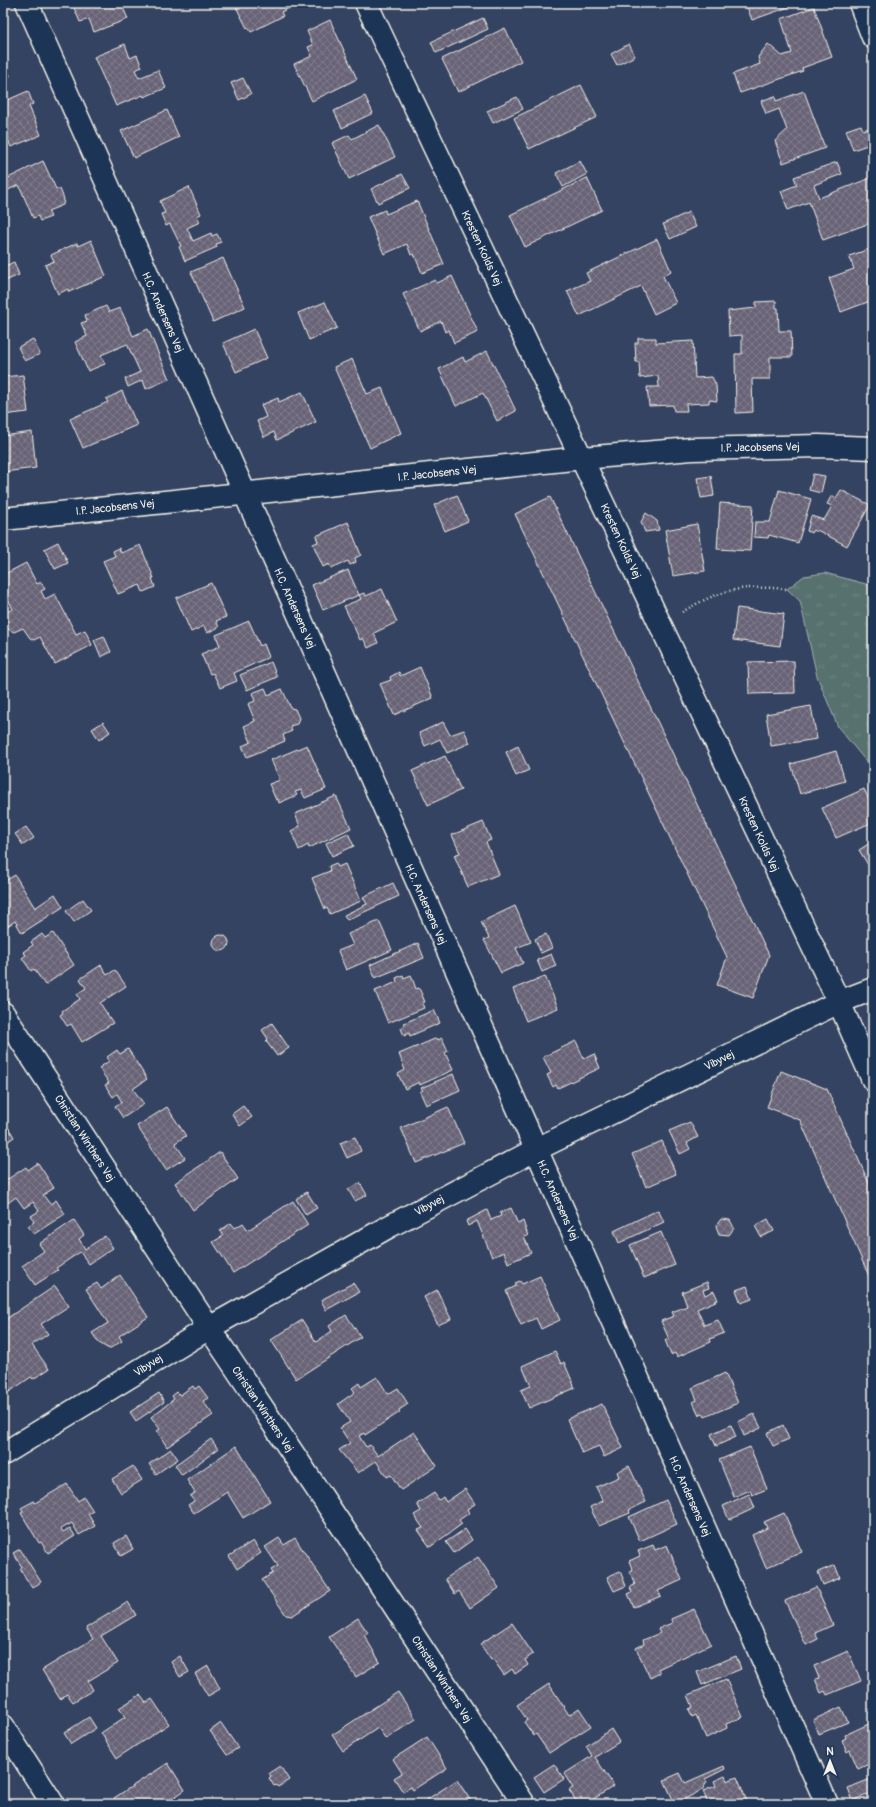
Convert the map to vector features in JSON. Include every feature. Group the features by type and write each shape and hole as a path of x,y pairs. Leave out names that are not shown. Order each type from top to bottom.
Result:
{"street":[{"name":"H.C. Andersens Vej","path":"26,3 827,1804"},
{"name":"Kresten Kolds Vej","path":"366,3 839,1002 873,1080"},
{"path":"860,3 873,37"},
{"name":"I.P. Jacobsens Vej","path":"3,519 582,458 692,449 819,446 873,448"},
{"name":"Vibyvej","path":"3,1454 209,1328 388,1227 535,1150 839,1002 873,989"},
{"name":"Christian Winthers Vej","path":"3,1013 209,1328 349,1537 524,1804"},
{"path":"3,1726 53,1804"}],"path":[{"path":"660,624 698,602 730,589 758,586 787,588"}],"green space":[{"path":"825,573 873,586 873,770 838,727 817,676 800,601 787,589 804,576"}],"building":[{"path":"72,3 111,3 112,6 121,3 128,19 94,32 89,19 80,22"},
{"path":"234,3 299,3 281,12 283,16 251,32 248,27 247,28"},
{"path":"757,3 800,3 752,20 747,7"},
{"path":"814,7 832,57 802,68 803,71 740,93 733,74 760,64 758,57 768,44 782,56 792,53 781,19"},
{"path":"483,18 488,29 436,53 431,42"},
{"path":"330,20 357,79 312,101 294,64 312,56 308,47 313,45 307,31"},
{"path":"505,28 521,61 458,92 442,59"},
{"path":"125,44 130,58 137,55 142,67 135,70 139,78 158,70 166,88 144,97 143,95 116,106 94,57"},
{"path":"629,44 635,56 617,65 611,54"},
{"path":"3,59 10,76 3,79"},
{"path":"243,78 251,94 239,100 231,83"},
{"path":"581,85 597,117 529,149 514,118"},
{"path":"28,91 33,104 29,106 41,135 11,147 7,137 3,138 3,102"},
{"path":"804,91 825,148 783,163 775,141 787,130 779,109 766,114 761,101 775,96 776,101"},
{"path":"365,96 373,113 342,128 334,111"},
{"path":"517,97 523,109 493,123 487,111"},
{"path":"167,110 179,137 134,158 121,131"},
{"path":"379,125 395,157 349,179 332,143 349,135 352,139"},
{"path":"861,125 863,130 873,127 873,143 853,150 846,130"},
{"path":"43,161 56,189 60,189 64,199 63,205 48,211 51,217 40,221 38,216 33,218 19,185 8,190 4,180"},
{"path":"580,161 587,174 563,187 556,173"},
{"path":"837,162 842,174 814,185 819,198 873,177 873,222 823,240 809,202 788,210 781,191 797,185 794,177"},
{"path":"402,174 410,188 378,203 371,189"},
{"path":"587,178 602,210 525,247 510,215"},
{"path":"189,187 201,214 197,216 200,222 187,228 193,241 211,233 212,236 217,234 221,242 216,244 217,247 185,261 179,247 181,246 170,224 166,226 161,214 165,213 160,201"},
{"path":"417,201 444,264 422,273 414,254 411,255 407,244 384,254 368,217 385,210 386,214"},
{"path":"689,212 696,227 670,239 663,224"},
{"path":"657,239 671,271 663,276 676,303 654,314 641,286 579,316 567,291 590,281 586,273"},
{"path":"91,240 106,276 69,292 68,289 58,294 45,265 54,261 51,255 77,243 78,246"},
{"path":"873,248 873,300 841,312 829,278 854,269 849,256"},
{"path":"223,258 245,307 213,322 191,272"},
{"path":"14,262 19,275 3,282 3,267"},
{"path":"452,276 478,332 454,343 449,330 445,332 441,321 420,331 403,294 435,280 437,283"},
{"path":"776,301 776,308 778,308 779,331 791,331 792,357 770,357 770,379 752,379 753,412 736,413 735,354 742,354 742,335 729,336 728,311 756,308 756,302"},
{"path":"325,302 337,328 309,340 298,313"},
{"path":"106,306 109,312 120,308 133,336 148,329 169,379 146,389 143,380 128,387 125,379 140,372 127,344 101,355 105,364 88,371 75,342 87,336 81,323 87,321 85,315"},
{"path":"254,329 267,358 236,372 223,343"},
{"path":"638,338 656,338 656,343 693,341 695,378 712,377 716,385 717,401 709,400 709,403 686,404 687,411 674,411 673,405 649,406 647,387 659,387 658,376 640,378 639,362 636,362 635,343 638,343"},
{"path":"33,339 40,354 25,361 18,347"},
{"path":"487,351 516,411 497,421 483,393 456,406 439,369 463,357 465,362"},
{"path":"352,359 367,394 382,388 401,433 370,448 334,367"},
{"path":"23,375 28,412 3,415 3,377"},
{"path":"122,391 137,425 83,448 70,419 108,402 106,399"},
{"path":"302,392 316,422 277,440 274,432 264,437 257,421 266,417 261,405 278,398 279,402"},
{"path":"32,432 36,468 3,472 3,436"},
{"path":"813,474 825,476 821,493 809,490"},
{"path":"711,476 714,496 701,498 697,478"},
{"path":"779,490 811,499 798,543 769,535 768,538 754,537 755,522 770,522"},
{"path":"841,490 870,505 847,546 817,530 816,532 813,530 811,533 807,531 811,516 824,520 832,506 827,504 832,495 836,498"},
{"path":"457,495 468,521 445,531 434,505"},
{"path":"550,497 769,955 753,998 717,985 727,957 515,514"},
{"path":"720,503 753,505 750,551 717,549"},
{"path":"646,513 657,521 659,530 645,532 641,522"},
{"path":"348,522 361,555 355,558 356,562 350,565 348,561 331,568 329,564 323,567 313,544 318,542 316,536"},
{"path":"697,524 705,571 673,576 665,530"},
{"path":"58,542 68,563 55,569 44,549"},
{"path":"140,545 154,578 152,578 155,587 143,592 140,585 118,594 103,561 115,556 113,551 119,548 121,553"},
{"path":"26,563 37,584 41,582 45,589 41,591 45,599 55,594 76,634 85,630 92,645 55,664 40,637 34,640 30,638 23,628 14,632 8,629 3,620 5,613 13,609 3,590 3,575"},
{"path":"348,570 359,595 323,610 312,585"},
{"path":"211,583 226,617 216,621 219,627 207,633 204,626 191,632 176,598"},
{"path":"382,589 397,622 374,633 378,643 368,648 363,638 360,640 344,606 361,599 359,595 364,593 366,596"},
{"path":"737,608 784,614 780,646 733,640"},
{"path":"249,621 260,646 264,644 269,657 234,673 237,681 220,688 213,673 210,674 201,654 220,646 216,635"},
{"path":"104,636 111,652 101,657 94,640"},
{"path":"794,661 795,693 749,694 748,662"},
{"path":"271,662 277,677 247,690 240,675"},
{"path":"420,667 433,698 394,715 380,684 391,680 390,677 399,672 400,676"},
{"path":"265,688 268,695 282,689 291,708 295,709 299,718 297,724 290,726 292,731 283,735 285,741 247,757 242,746 251,742 244,726 255,721 248,704 255,701 252,693"},
{"path":"811,706 817,739 771,746 766,714"},
{"path":"103,722 110,732 99,740 92,729"},
{"path":"443,722 450,735 464,730 470,743 447,753 440,739 425,746 419,733"},
{"path":"307,745 326,789 305,798 301,790 295,792 297,795 279,803 278,799 276,800 269,784 280,780 271,760"},
{"path":"518,746 529,770 516,776 506,752"},
{"path":"836,751 845,781 800,794 791,764"},
{"path":"445,756 461,790 428,805 412,771"},
{"path":"864,789 873,808 873,822 836,838 822,808"},
{"path":"336,796 351,828 309,848 308,845 299,850 291,831 300,826 295,814"},
{"path":"483,822 491,840 486,842 499,874 468,887 454,855 460,853 452,835"},
{"path":"26,827 34,838 23,845 15,834"},
{"path":"348,833 354,846 332,856 326,843"},
{"path":"873,841 873,873 859,850"},
{"path":"336,863 338,867 345,864 361,901 330,914 327,908 325,909 312,878 330,871 329,866"},
{"path":"3,874 7,880 15,875 35,908 55,894 63,907 22,933 15,921 6,927 3,923"},
{"path":"393,883 399,896 347,920 344,915 367,904 363,897"},
{"path":"83,899 91,910 74,922 66,911"},
{"path":"515,906 531,942 516,948 523,963 501,973 484,940 489,938 481,922"},
{"path":"379,921 392,950 346,970 338,951 353,945 348,934"},
{"path":"53,933 74,965 45,985 34,969 31,971 22,958 26,955 23,952 33,945 31,942 42,934 45,938"},
{"path":"546,934 552,948 541,953 535,939"},
{"path":"218,935 224,935 229,940 227,949 224,951 218,951 213,946 213,940"},
{"path":"418,943 424,958 375,978 370,965"},
{"path":"551,954 556,966 542,972 537,960"},
{"path":"101,965 107,975 115,970 126,986 100,1003 113,1023 82,1042 71,1024 67,1026 60,1015 63,1013 62,1011 80,999 77,994 86,988 80,979"},
{"path":"403,975 404,978 411,975 416,989 419,988 425,1002 422,1003 424,1008 388,1023 375,991 397,982 396,978"},
{"path":"545,976 558,1008 526,1021 513,989"},
{"path":"434,1010 440,1023 410,1036 409,1033 404,1036 401,1028 405,1025 404,1023"},
{"path":"272,1023 289,1048 277,1056 266,1041 268,1039 262,1030"},
{"path":"437,1038 438,1040 442,1038 448,1051 445,1053 453,1070 420,1085 419,1082 405,1089 398,1074 405,1070 399,1054"},
{"path":"576,1041 584,1059 594,1054 600,1068 558,1088 556,1085 553,1087 547,1075 551,1073 543,1057"},
{"path":"128,1049 147,1079 133,1089 144,1104 123,1118 115,1106 122,1102 117,1094 113,1097 105,1085 109,1083 99,1068 109,1061 107,1057 117,1050 120,1054"},
{"path":"781,1071 827,1089 873,1192 873,1285 800,1120 767,1107"},
{"path":"453,1074 460,1090 426,1105 420,1092 423,1090 421,1088"},
{"path":"243,1106 252,1117 240,1126 232,1114"},
{"path":"167,1107 186,1136 175,1143 185,1158 166,1170 137,1126"},
{"path":"448,1107 464,1143 416,1163 401,1128"},
{"path":"3,1119 14,1137 3,1145"},
{"path":"690,1122 698,1137 687,1143 690,1149 680,1154 669,1131"},
{"path":"355,1137 361,1151 347,1158 340,1143"},
{"path":"662,1141 676,1174 646,1187 632,1154"},
{"path":"220,1152 238,1179 193,1210 175,1183"},
{"path":"38,1163 54,1188 43,1195 50,1204 56,1200 65,1214 34,1234 28,1226 34,1222 31,1216 39,1211 33,1202 24,1208 16,1197 5,1205 3,1203 3,1186 7,1184 5,1181 26,1167 28,1170"},
{"path":"360,1183 367,1195 355,1201 348,1189"},
{"path":"307,1192 317,1208 306,1215 296,1199"},
{"path":"293,1201 308,1225 233,1273 213,1242 223,1236 220,1231 231,1223 235,1228 243,1223 248,1230"},
{"path":"511,1208 518,1224 523,1221 528,1236 524,1237 531,1253 508,1263 504,1252 492,1257 477,1221 468,1226 466,1221 487,1210 491,1220 501,1216 500,1213"},
{"path":"658,1210 664,1222 619,1243 614,1231"},
{"path":"721,1219 730,1220 734,1228 729,1235 719,1234 716,1226"},
{"path":"768,1219 774,1231 761,1237 755,1226"},
{"path":"74,1220 84,1235 79,1239 85,1249 105,1236 113,1248 89,1264 80,1252 56,1268 58,1270 35,1285 22,1266 44,1251 39,1244"},
{"path":"661,1232 675,1265 644,1278 630,1245"},
{"path":"120,1275 148,1317 119,1336 122,1341 109,1349 99,1343 92,1333 108,1323 86,1289 97,1283 101,1289"},
{"path":"540,1276 560,1320 541,1329 536,1318 521,1325 506,1291 516,1286 515,1283 520,1281 522,1284"},
{"path":"707,1282 709,1288 703,1290 705,1295 714,1291 718,1300 697,1309 704,1325 718,1320 724,1333 710,1339 711,1342 677,1357 675,1353 671,1355 665,1340 669,1339 661,1321 674,1316 672,1312 687,1306 682,1292"},
{"path":"353,1283 359,1292 326,1310 321,1300"},
{"path":"55,1286 69,1306 41,1324 48,1334 32,1345 49,1369 33,1379 31,1377 9,1392 3,1383 3,1321"},
{"path":"747,1286 752,1299 741,1303 736,1290"},
{"path":"437,1290 451,1319 438,1325 424,1297"},
{"path":"346,1315 361,1337 296,1379 271,1340 302,1320 316,1342 332,1331 329,1326"},
{"path":"555,1351 561,1364 564,1362 575,1388 529,1408 521,1390 531,1386 522,1366"},
{"path":"725,1373 738,1403 705,1417 703,1413 699,1415 693,1402 697,1400 692,1388"},
{"path":"377,1377 388,1394 398,1388 408,1404 399,1410 400,1412 365,1435 364,1433 359,1436 366,1447 370,1445 378,1456 414,1432 437,1466 401,1490 391,1475 387,1477 376,1461 358,1473 339,1450 350,1443 340,1428 350,1422 338,1404 355,1392 352,1388 359,1383 361,1387"},
{"path":"193,1386 195,1389 199,1386 208,1398 203,1401 213,1415 167,1447 157,1431 160,1429 151,1417 174,1399 172,1396 177,1392 180,1395"},
{"path":"159,1393 164,1402 136,1421 130,1412"},
{"path":"602,1404 623,1448 604,1457 599,1446 582,1453 567,1419"},
{"path":"754,1414 761,1428 744,1436 738,1422"},
{"path":"731,1425 736,1437 716,1446 711,1434"},
{"path":"783,1425 789,1439 773,1446 767,1433"},
{"path":"211,1439 218,1449 182,1475 175,1465"},
{"path":"236,1446 270,1501 243,1518 227,1492 194,1513 188,1505 194,1501 190,1496 195,1493 187,1480"},
{"path":"750,1447 767,1489 752,1495 750,1490 734,1497 719,1460"},
{"path":"171,1449 178,1459 156,1474 149,1464"},
{"path":"133,1466 142,1480 121,1493 112,1479"},
{"path":"629,1466 646,1502 629,1510 630,1513 599,1526 590,1507 603,1501 596,1487 619,1477 617,1472"},
{"path":"67,1484 78,1501 84,1497 93,1511 88,1514 95,1526 79,1535 72,1523 61,1529 63,1532 70,1528 75,1536 48,1553 41,1542 39,1543 21,1513 23,1512 21,1508 34,1501 35,1503"},
{"path":"465,1489 475,1504 467,1509 469,1513 459,1520 462,1524 430,1547 418,1530 423,1528 414,1515 421,1511 417,1504 434,1493 439,1500 443,1497 446,1502"},
{"path":"749,1494 755,1508 729,1520 723,1506"},
{"path":"666,1500 677,1524 640,1541 629,1517"},
{"path":"784,1513 802,1552 766,1568 752,1535 767,1528 764,1522"},
{"path":"465,1529 472,1540 454,1553 446,1542"},
{"path":"126,1536 133,1549 121,1556 114,1543"},
{"path":"279,1538 284,1545 295,1538 330,1591 292,1616 286,1615 262,1580 273,1573 271,1570 278,1566 265,1547"},
{"path":"253,1541 261,1553 237,1569 229,1556"},
{"path":"653,1545 655,1550 667,1545 682,1580 658,1591 661,1596 634,1607 628,1594 632,1592 630,1587 635,1585 630,1572 633,1571 629,1561 640,1556 638,1551"},
{"path":"20,1549 41,1582 32,1588 20,1569 22,1567 13,1553"},
{"path":"478,1557 499,1588 470,1608 459,1591 455,1594 445,1579"},
{"path":"835,1565 840,1578 823,1585 818,1572"},
{"path":"620,1571 626,1586 614,1591 607,1577"},
{"path":"816,1587 833,1625 815,1633 818,1639 806,1645 785,1601"},
{"path":"128,1602 136,1615 101,1636 118,1663 88,1681 93,1690 73,1702 67,1694 60,1699 42,1670 93,1639 86,1628"},
{"path":"694,1609 711,1644 658,1669 660,1673 650,1678 636,1648 644,1644 643,1640 660,1633 658,1629 672,1623 671,1619"},
{"path":"358,1618 368,1633 364,1635 380,1662 356,1677 329,1637"},
{"path":"512,1623 533,1654 525,1660 528,1665 515,1674 512,1669 504,1675 480,1644"},
{"path":"848,1651 861,1681 827,1695 825,1691 821,1693 815,1679 819,1678 814,1666"},
{"path":"180,1656 189,1672 180,1677 171,1662"},
{"path":"736,1656 741,1669 702,1685 697,1672"},
{"path":"208,1666 220,1689 208,1696 195,1674"},
{"path":"726,1679 743,1717 726,1724 727,1728 706,1738 696,1715 692,1717 689,1709 693,1707 688,1695"},
{"path":"549,1684 569,1715 579,1708 591,1726 549,1753 536,1734 534,1736 524,1722 527,1720 517,1705"},
{"path":"398,1692 416,1719 386,1739 378,1728 343,1751 332,1735"},
{"path":"140,1695 146,1703 152,1699 169,1724 117,1758 101,1733 125,1717 119,1708"},
{"path":"841,1707 848,1722 819,1734 813,1720"},
{"path":"89,1717 96,1728 71,1744 64,1733"},
{"path":"873,1722 873,1762 858,1769 850,1750 847,1752 842,1740 846,1738 845,1735"},
{"path":"221,1723 238,1748 227,1755 210,1731"},
{"path":"611,1729 619,1742 595,1757 614,1786 586,1804 578,1804 569,1790 573,1788 564,1774 592,1756 586,1746"},
{"path":"427,1737 447,1768 413,1790 411,1787 403,1792 394,1778 402,1773 393,1759"},
{"path":"168,1763 185,1790 164,1804 118,1804 114,1798"},
{"path":"554,1764 564,1779 544,1792 534,1777"},
{"path":"280,1766 289,1780 278,1787 276,1785 274,1786 269,1778 271,1776 269,1773"},
{"path":"724,1766 725,1769 705,1779 707,1782 702,1790 675,1804 664,1780 680,1773 685,1783"},
{"path":"725,1776 727,1781 737,1777 748,1804 708,1804 703,1791 716,1786 714,1781"},
{"path":"873,1778 873,1792 853,1801 848,1788"},
{"path":"457,1780 473,1804 420,1804"}]}
